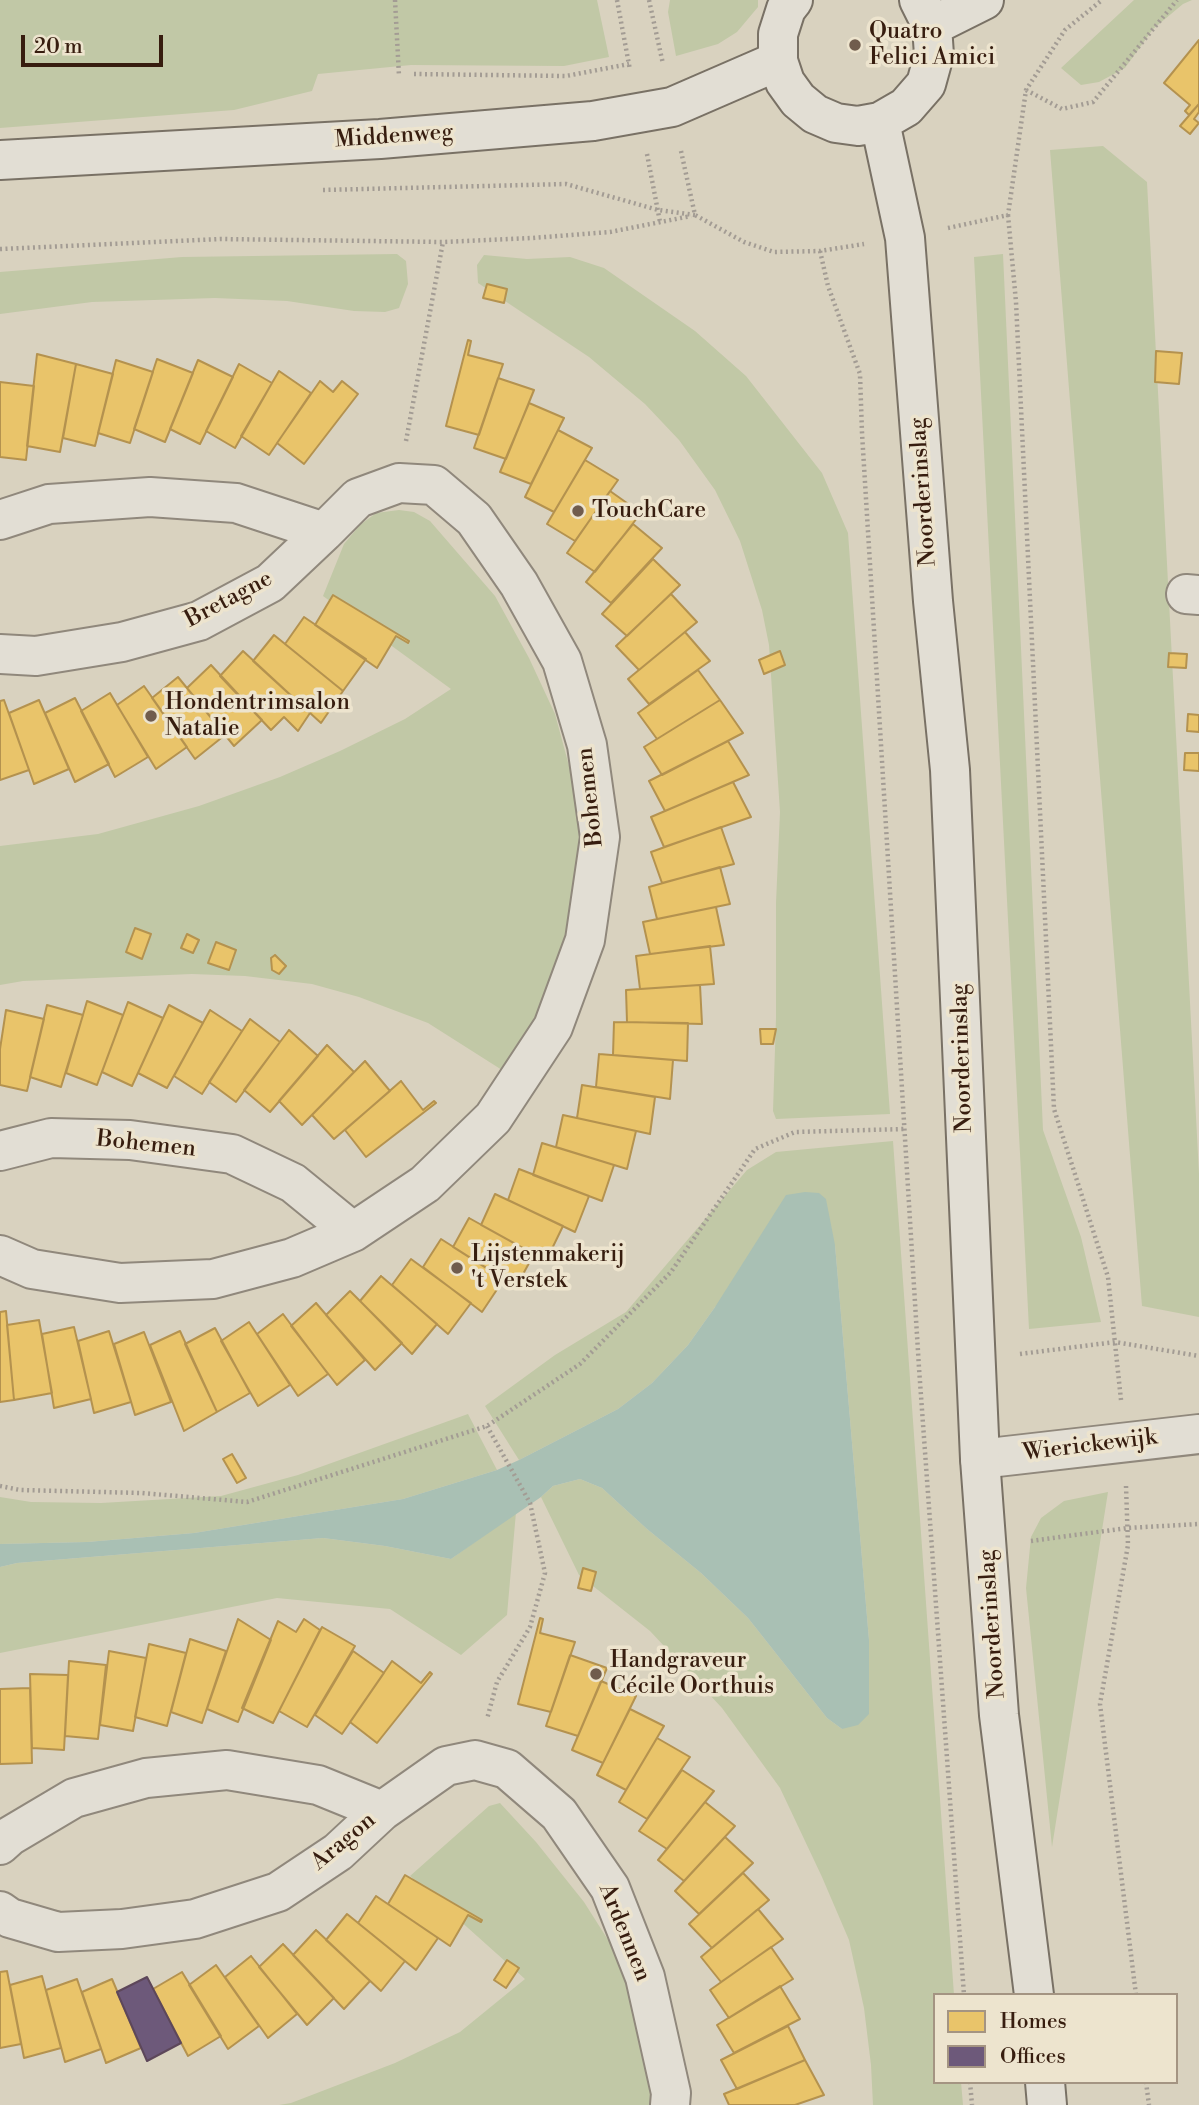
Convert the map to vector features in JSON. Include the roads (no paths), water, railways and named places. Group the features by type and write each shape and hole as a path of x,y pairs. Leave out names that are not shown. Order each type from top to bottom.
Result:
{"street":[{"path":"793,0 786,9 778,34 778,61 785,82 798,100 815,114 836,123 858,126 880,122 906,107 926,84 934,55 925,13 984,0"},
{"name":"Middenweg","path":"0,160 380,139 593,121 672,107 778,61"},
{"name":"Noorderinslag","path":"880,122 905,238 933,601 950,770 980,1459 999,1715 1034,1993"},
{"name":"Bohemen","path":"0,1255 32,1269 120,1283 213,1279 292,1258 353,1232 425,1184 493,1118 553,1027 585,940 600,837 587,745 562,661 520,584 474,519 434,485 399,483 358,498 324,532"},
{"path":"0,520 49,504 150,497 236,503 324,532"},
{"name":"Bretagne","path":"0,654 36,656 122,642 199,621 270,583 324,532"},
{"name":"Bohemen","path":"0,1151 51,1138 130,1140 232,1154 293,1182 353,1232"},
{"name":"Wierickewijk","path":"980,1459 1199,1434"},
{"name":"Ardennen","path":"382,1811 446,1766 475,1760 506,1769 559,1814 610,1888 645,1977 671,2093 670,2105"},
{"name":"Aragon","path":"0,1845 10,1836 74,1798 146,1778 227,1770 318,1785 382,1811 338,1852 278,1892 195,1919 122,1929 58,1932 10,1918 0,1911"},
{"path":"1045,2084 1048,2105"}],"place":[{"name":"Quatro Felici Amici","path":"855,45"},
{"name":"TouchCare","path":"578,511"},
{"name":"Hondentrimsalon Natalie","path":"151,716"},
{"name":"Lijstenmakerij 't Verstek","path":"457,1268"},
{"name":"Handgraveur Cécile Oorthuis","path":"596,1674"}]}
